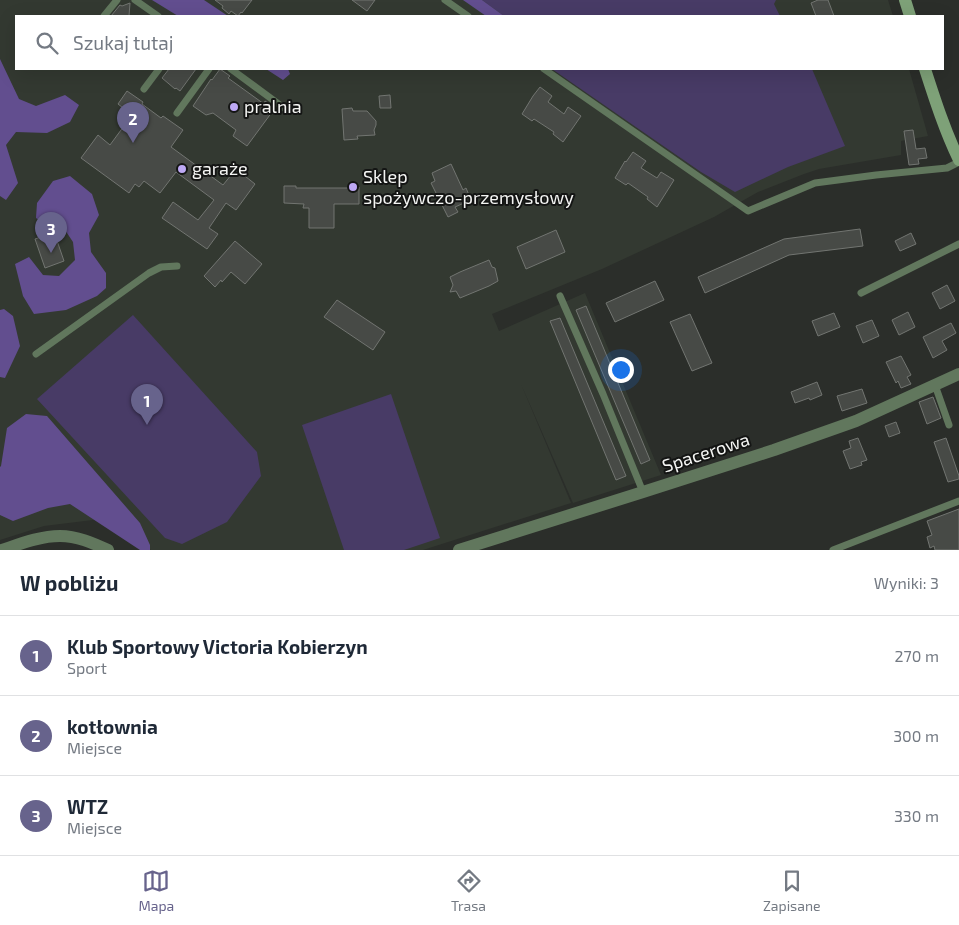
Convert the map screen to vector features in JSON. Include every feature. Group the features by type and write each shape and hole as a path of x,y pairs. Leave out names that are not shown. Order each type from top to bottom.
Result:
{"street":[{"path":"905,0 910,15"},
{"path":"925,70 937,108 959,161"},
{"name":"Spacerowa","path":"459,550 774,450 856,421 959,374"},
{"path":"2,550 41,538 59,536 93,543 108,550"}],"lane":[{"path":"105,15 117,0"},
{"path":"136,0 157,15"},
{"path":"445,0 467,15"},
{"path":"144,89 158,70"},
{"path":"176,113 208,70"},
{"path":"233,70 284,108"},
{"path":"545,70 748,211 815,183 947,168 959,161"},
{"path":"861,293 959,244"},
{"path":"36,354 149,274 161,267 177,266"},
{"path":"560,296 643,492"},
{"path":"935,385 949,425"},
{"path":"833,550 959,501"}],"shaded area":[{"path":"0,0 888,0 893,15 15,15 15,70 909,70 928,136 901,141 901,155 819,169 758,192 714,217 602,269 492,314 499,331 585,293 661,475 573,503 521,384 571,503 423,550 151,550 101,519 44,526 0,540"},
{"path":"152,0 204,0 226,15 176,15"},
{"path":"463,0 482,0 503,15 485,15"},
{"path":"482,0 776,0 774,4 780,15 503,15"},
{"path":"0,59 19,99 36,106 65,95 79,105 70,122 47,133 16,132 6,145 18,183 6,200 0,196"},
{"path":"268,70 288,70 290,74 283,80"},
{"path":"553,70 812,70 845,146 788,167 735,192 701,172"},
{"path":"70,176 92,194 99,215 89,233 91,252 106,273 106,288 97,296 66,310 34,314 23,296 15,264 29,257 43,275 59,276 75,260 73,242 63,227 49,227 36,218 37,203 53,181"},
{"path":"4,309 13,316 20,346 5,378 0,377 0,310"},
{"path":"133,315 257,452 261,476 227,522 182,544 165,538 37,399"},
{"path":"391,394 440,538 404,550 344,550 302,425"},
{"path":"26,414 47,416 140,523 150,545 150,550 140,550 70,504 48,508 13,521 0,515 0,467 7,428"}],"building":[{"path":"215,0 252,0 239,15 231,11 229,14 222,8 223,6"},
{"path":"352,0 375,0 367,11"},
{"path":"818,0 828,0 834,15 816,15 811,3"},
{"path":"130,3 129,15 112,15 120,5"},
{"path":"168,70 195,70 180,91 162,78"},
{"name":"pralnia","path":"219,70 221,70 230,76 228,78 264,104 265,101 275,108 247,146 233,136 236,130 213,113 206,115 193,106"},
{"path":"540,87 552,96 548,102 564,114 568,107 581,116 563,142 553,134 554,132 534,119 532,121 522,114"},
{"path":"127,91 161,118 163,116 183,130 171,147 223,185 236,169 255,184 236,210 226,203 209,228 218,234 207,249 162,218 173,202 198,220 214,200 176,172 160,193 144,181 139,187 135,184 129,193 81,158 98,135 110,145 132,115 118,104"},
{"path":"390,95 391,108 380,108 379,96"},
{"path":"352,108 353,111 367,111 376,121 375,135 357,136 358,139 344,140 342,109"},
{"path":"913,130 916,149 925,148 927,158 918,159 919,164 909,165 904,131"},
{"path":"633,152 646,161 641,168 657,178 661,172 674,180 657,207 647,199 648,197 628,183 626,185 615,178"},
{"path":"451,164 463,190 466,188 471,200 455,207 458,212 448,217 431,183 435,181 432,173"},
{"path":"284,186 296,186 296,188 359,187 359,204 334,204 334,228 309,228 309,208 303,208 304,204 284,203"},
{"path":"53,229 64,261 45,268 35,239 44,236 43,233"},
{"path":"860,229 863,246 789,255 705,293 698,277 784,239"},
{"path":"556,230 565,252 526,269 517,247"},
{"path":"911,233 916,244 900,251 895,241"},
{"path":"235,241 262,264 245,284 231,272 215,287 204,276"},
{"path":"489,260 492,267 495,268 498,281 460,298 456,291 450,292 453,285 450,277"},
{"path":"655,281 664,300 615,322 606,303"},
{"path":"947,285 955,301 940,309 932,293"},
{"path":"337,300 385,332 373,350 324,317"},
{"path":"586,306 650,460 641,464 576,310"},
{"path":"908,312 915,327 899,335 892,320"},
{"path":"834,313 840,327 818,336 812,321"},
{"path":"690,314 712,363 692,371 670,322"},
{"path":"560,318 626,476 616,480 550,321"},
{"path":"872,320 879,336 863,343 856,326"},
{"path":"951,323 956,333 942,341 947,350 933,358 923,337"},
{"path":"901,356 911,375 907,377 911,384 901,388 898,381 896,383 886,362"},
{"path":"817,382 822,395 795,403 791,392"},
{"path":"862,389 867,403 842,411 837,396"},
{"path":"933,397 941,418 927,424 919,402"},
{"path":"896,422 900,433 889,437 885,426"},
{"path":"858,438 867,460 861,462 862,465 850,469 843,451 851,448 849,441"},
{"path":"946,438 959,476 959,479 948,482 934,442"},
{"path":"959,509 959,550 935,550 934,546 930,548 927,537 932,535 927,521"}],"place":[{"name":"pralnia","path":"234,107"},
{"name":"kotłownia","path":"133,143"},
{"name":"garaże","path":"182,169"},
{"name":"Sklep spożywczo-przemysłowy","path":"353,187"},
{"name":"WTZ","path":"51,253"},
{"name":"Klub Sportowy Victoria Kobierzyn","path":"147,425"}]}
